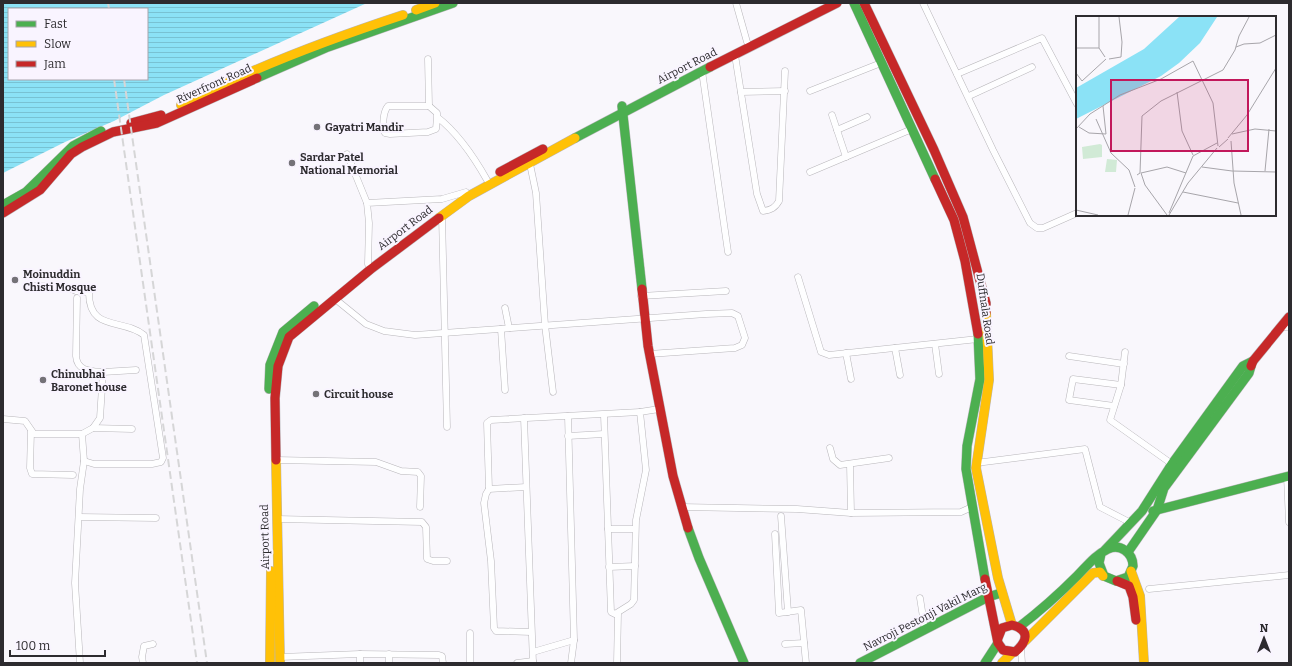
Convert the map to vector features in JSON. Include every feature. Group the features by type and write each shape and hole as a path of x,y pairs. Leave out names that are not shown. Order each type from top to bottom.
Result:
{"main road":[{"name":"Riverfront Road","path":"3,205 26,192 59,158 86,137 118,124 153,118 167,113 215,87 325,41 435,3"},
{"name":"Riverfront Road","path":"3,213 40,190 72,154 107,134 124,128 143,127 158,123 207,99 328,47 453,3"},
{"name":"Airport Road","path":"270,663 272,554 269,398 270,365 283,332 368,264 466,192 747,42 824,3"},
{"name":"Airport Road","path":"280,660 275,398 278,366 289,337 334,298 469,196 530,164 623,109 735,55 837,3"},
{"name":"Duffnala Road","path":"854,3 954,220 965,261 978,339 980,379 967,446 966,469 988,597 998,641"},
{"path":"864,3 949,183 963,217 979,274 986,303 989,380 976,468 1001,593 1016,626 1024,633 1023,645"},
{"path":"623,109 644,319 649,354 673,476 681,507 699,558 744,663"},
{"path":"985,663 998,641 1001,630 1008,625 1016,626 1044,608 1103,552 1142,511 1172,464 1243,366 1253,361 1286,327 1289,317"},
{"path":"1128,552 1157,510 1164,488 1249,373 1253,361"},
{"path":"1142,511 1157,510 1288,476"},
{"path":"1104,577 1099,568 1098,562 1103,552 1116,547 1128,552 1132,561 1131,571 1140,596 1144,663"},
{"path":"1117,581 1126,578 1131,571"},
{"path":"1002,663 1012,652 1023,645 1086,579 1093,573 1100,572 1104,577 1128,586 1133,597 1138,663"},
{"name":"Navroji Pestonji Vakil Marg","path":"860,663 988,597 1001,593"},
{"path":"998,641 1004,650 1012,652"}],"street":[{"path":"736,3 747,42"},
{"path":"923,3 993,150 1030,223 1037,228 1043,228 1076,212"},
{"path":"957,74 1042,38 1076,102"},
{"path":"735,55 757,194 763,211 769,210 776,206 779,201 785,71"},
{"path":"428,58 428,106"},
{"path":"810,91 881,62"},
{"path":"968,96 1032,67"},
{"path":"702,71 728,252"},
{"path":"741,92 785,91"},
{"path":"388,106 428,106 437,113 437,117 436,129 433,131 385,133 383,129 385,110 388,106"},
{"path":"832,115 846,157"},
{"path":"437,117 448,126 458,138 477,162 487,180"},
{"path":"837,130 867,117"},
{"path":"810,172 912,129"},
{"path":"347,154 367,203 369,223 368,264"},
{"path":"530,164 536,194 545,325 553,392"},
{"path":"367,203 442,199 466,192"},
{"path":"442,216 447,427"},
{"path":"798,277 822,352 828,355 978,339"},
{"path":"33,286 67,287 76,291 87,292 89,294 91,311 97,317 111,324 136,328 144,335 163,458 161,462 152,464 94,464 84,461"},
{"path":"642,296 726,291"},
{"path":"77,298 76,356 78,364 91,371 103,372 136,370"},
{"path":"334,298 366,324 384,332 415,335 732,313 738,316 745,338 742,345 735,348 649,354"},
{"path":"505,308 509,328"},
{"path":"501,329 506,390"},
{"path":"935,344 939,374"},
{"path":"895,348 900,375"},
{"path":"1125,352 1121,385 1110,420 1172,464"},
{"path":"846,353 851,379"},
{"path":"1069,356 1124,364"},
{"path":"94,428 100,418 103,372"},
{"path":"1114,406 1069,400 1072,379 1121,385"},
{"path":"531,632 494,630 491,561 484,503 486,494 490,489 487,424 490,420 604,415 660,409"},
{"path":"604,415 611,612 613,614 618,613 633,602 635,529 646,470 640,412"},
{"path":"568,416 574,640 571,663"},
{"path":"517,663 533,662 524,418"},
{"path":"3,419 25,421 31,431 38,435 82,434 94,428 132,429"},
{"path":"31,431 30,468 32,474 73,475"},
{"path":"80,663 75,583 84,461 82,434"},
{"path":"568,436 604,434"},
{"path":"830,448 830,454 835,462 850,464 889,458"},
{"path":"976,463 1085,449 1100,507 1131,522"},
{"path":"276,460 376,462 401,471 418,472 421,476 420,507"},
{"path":"850,464 851,513"},
{"path":"1288,476 1289,522"},
{"path":"490,489 526,487"},
{"path":"681,507 797,509 851,513 961,512 972,507"},
{"path":"781,516 788,612"},
{"path":"79,517 156,518"},
{"path":"277,519 422,522 426,527 427,559 432,561 447,561"},
{"path":"608,529 635,529"},
{"path":"775,534 779,613 801,610 806,663"},
{"path":"609,567 635,566"},
{"path":"1149,589 1289,575"},
{"path":"920,598 925,630"},
{"path":"617,663 618,613"},
{"path":"470,633 470,663"},
{"path":"533,652 574,640"},
{"path":"785,644 804,643"},
{"path":"143,663 142,657 144,646 153,644"},
{"path":"1022,663 1023,645"},
{"path":"280,660 360,654 389,654 438,655 442,656 442,663"},
{"path":"360,654 360,663"},
{"path":"389,654 389,663"}],"water":[{"path":"3,3 367,3 164,95 114,121 65,142 3,173"}],"railway":[{"path":"108,3 109,8"},
{"path":"114,80 197,663"},
{"path":"124,80 207,663"}],"traffic: fast":[{"path":"257,78 328,47 453,3"},
{"path":"854,3 935,179"},
{"path":"575,138 710,67"},
{"path":"622,106 642,289"},
{"path":"3,205 26,192 73,146 101,131"},
{"path":"269,389 270,365 283,332 314,306"},
{"path":"978,334 980,379 967,446 966,469 985,579"},
{"path":"1105,550 1142,511 1172,464 1243,366 1253,361"},
{"path":"1128,552 1157,510 1164,488 1249,373 1251,366"},
{"path":"1153,511 1289,476"},
{"path":"688,528 699,558 744,663"},
{"path":"1019,627 1056,596 1103,551 1117,547 1128,553 1131,557 1133,566 1128,577 1116,581 1104,576 1099,563 1101,554"},
{"path":"860,663 988,597 1001,593"},
{"path":"985,663 998,643"}],"traffic: slow":[{"path":"416,10 435,3"},
{"path":"181,105 262,67 346,34 403,15"},
{"path":"439,218 469,196 575,138"},
{"path":"986,313 989,380 976,468 998,578 1012,625"},
{"path":"276,460 280,663"},
{"path":"270,663 271,571"},
{"path":"1131,571 1140,596 1144,663"},
{"path":"1025,641 1093,573 1100,572 1103,576"},
{"path":"1002,663 1012,653"}],"traffic: jam":[{"path":"710,67 837,3"},
{"path":"864,3 934,150 963,217 986,303 986,313"},
{"path":"3,213 40,190 71,154 82,147 113,132 157,123 257,78"},
{"path":"131,123 161,115"},
{"path":"500,172 543,149"},
{"path":"935,179 954,220 965,261 978,334"},
{"path":"276,460 275,398 278,366 289,337 371,269 439,218"},
{"path":"642,289 648,346 673,476 688,528"},
{"path":"1251,366 1253,361 1289,317"},
{"path":"985,579 998,643 1003,650 1015,652 1022,644 1025,637 1022,630 1012,625 1002,628 998,638"},
{"path":"1117,581 1129,586 1133,597 1136,620"}],"place":[{"name":"Gayatri Mandir","path":"317,127"},
{"name":"Sardar Patel National Memorial","path":"292,163"},
{"name":"Moinuddin Chisti Mosque","path":"15,280"},
{"name":"Chinubhai Baronet house","path":"43,380"},
{"name":"Circuit house","path":"316,394"}]}
